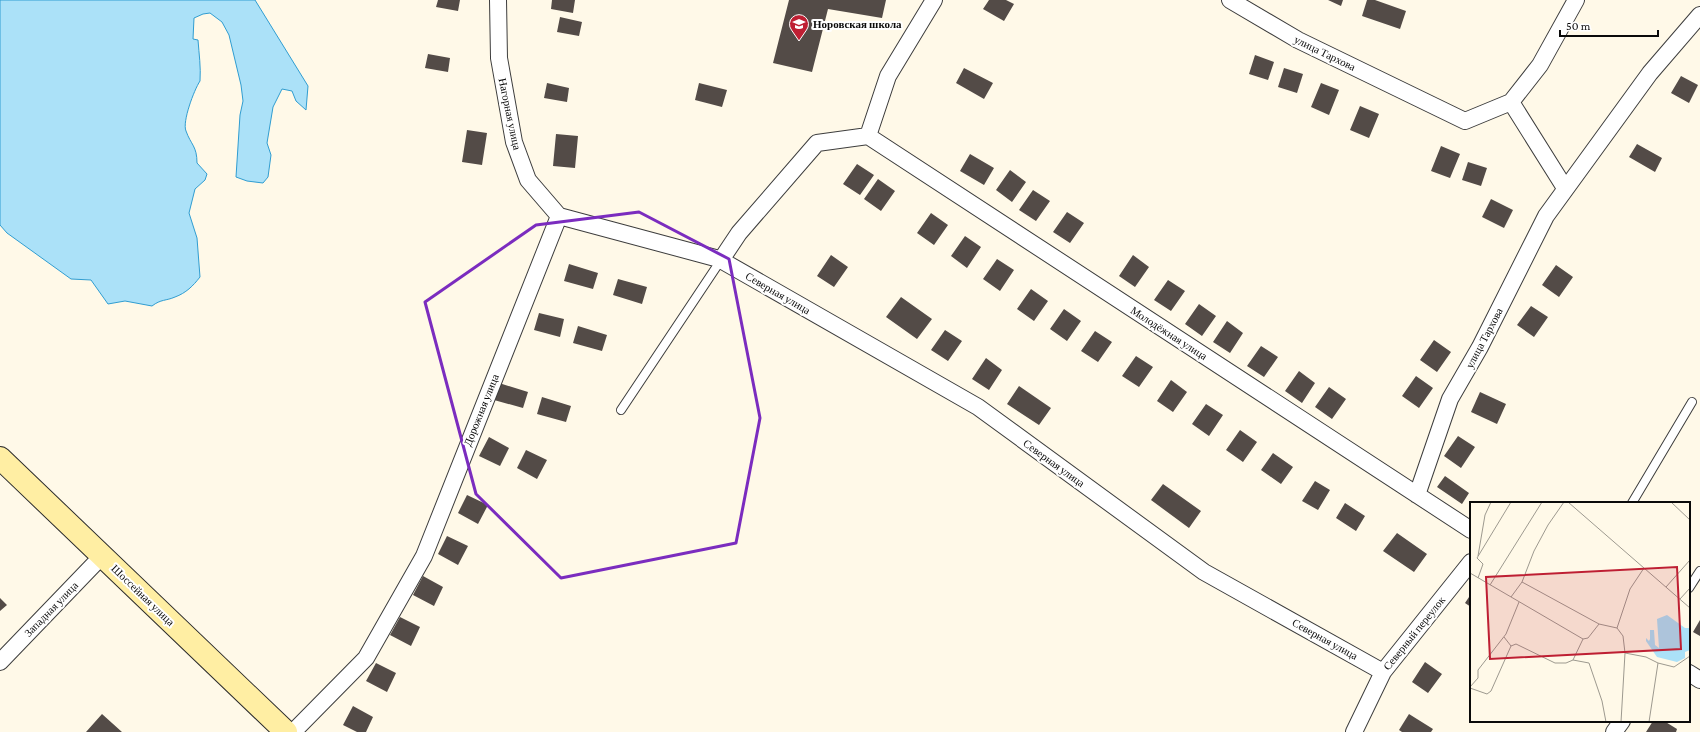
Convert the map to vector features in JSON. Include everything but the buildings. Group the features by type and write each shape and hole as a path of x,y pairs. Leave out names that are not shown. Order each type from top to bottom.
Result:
{"main road":[{"name":"Шоссейная улица","path":"0,458 286,732"}],"street":[{"name":"Нагорная улица","path":"498,0 499,58 514,142 528,180 559,216"},
{"path":"559,216 721,260 739,234 817,143 868,136 888,76 934,0"},
{"name":"улица Тархова","path":"1230,0 1298,40 1465,121 1510,102 1540,65 1576,0"},
{"name":"улица Тархова","path":"1417,495 1450,399 1480,347 1546,216 1650,73 1700,15"},
{"path":"1510,102 1565,188"},
{"name":"Молодёжная улица","path":"868,136 1470,529"},
{"name":"Дорожная улица","path":"293,732 366,658 424,556 559,216"},
{"name":"Северная улица","path":"721,260 978,407 1204,572 1383,672"},
{"name":"Западная улица","path":"0,662 102,556"},
{"name":"Северный переулок","path":"1354,732 1383,672 1470,563"},
{"path":"1690,674 1700,680"},
{"path":"1614,732 1621,722"}],"lane":[{"path":"621,410 721,260"},
{"path":"1633,502 1692,402"},
{"path":"1690,586 1700,570"}],"highlighted area":[{"path":"639,212 729,259 760,418 736,543 561,578 476,494 425,302 536,225"}],"water":[{"path":"0,0 255,0 308,86 306,110 296,101 292,91 282,89 273,107 267,143 271,155 268,177 263,183 247,181 236,177 240,115 243,101 241,85 229,35 222,22 210,13 194,18 193,39 198,40 200,81 189,106 185,127 195,149 197,163 207,174 205,180 195,189 189,213 197,238 200,277 183,293 158,302 152,306 125,301 108,304 91,280 71,279 7,233 0,225"}],"place":[{"name":"Норовская школа","path":"799,41"}]}
